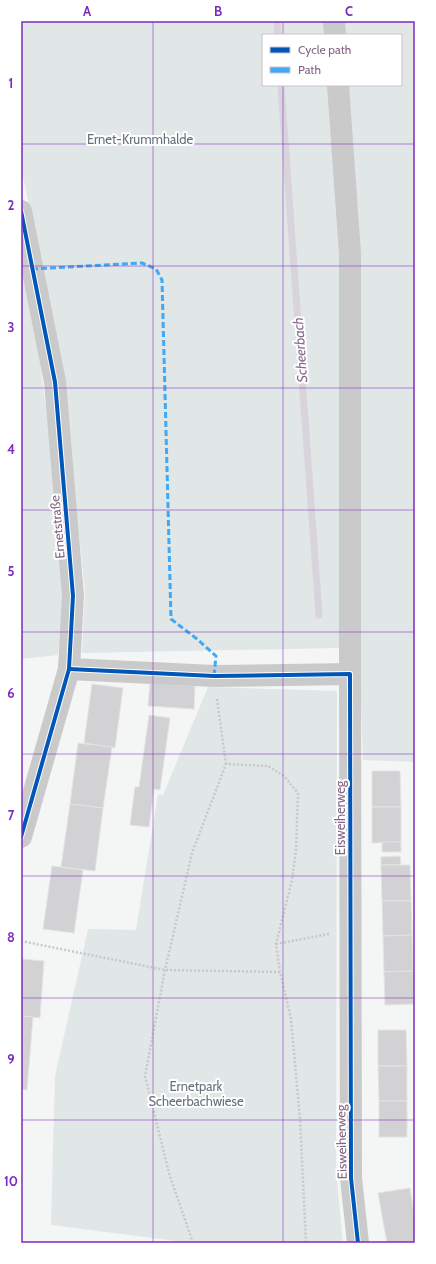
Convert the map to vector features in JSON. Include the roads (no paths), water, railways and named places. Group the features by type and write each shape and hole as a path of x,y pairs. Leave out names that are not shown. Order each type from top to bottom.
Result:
{"street":[{"path":"334,21 335,34"},
{"name":"Eisweiherweg","path":"338,86 350,254 351,1178 358,1243"},
{"name":"Ernetstraße","path":"21,211 55,382 73,596 69,669 21,837"},
{"path":"69,669 214,676 350,674"}],"waterway":[{"name":"Scheerbach","path":"277,21 278,34"},
{"name":"Scheerbach","path":"281,86 319,615"}],"park label":[{"name":"Ernet-Krummhalde","path":"140,139"},
{"name":"Ernetpark Scheerbachwiese","path":"196,1094"}]}
